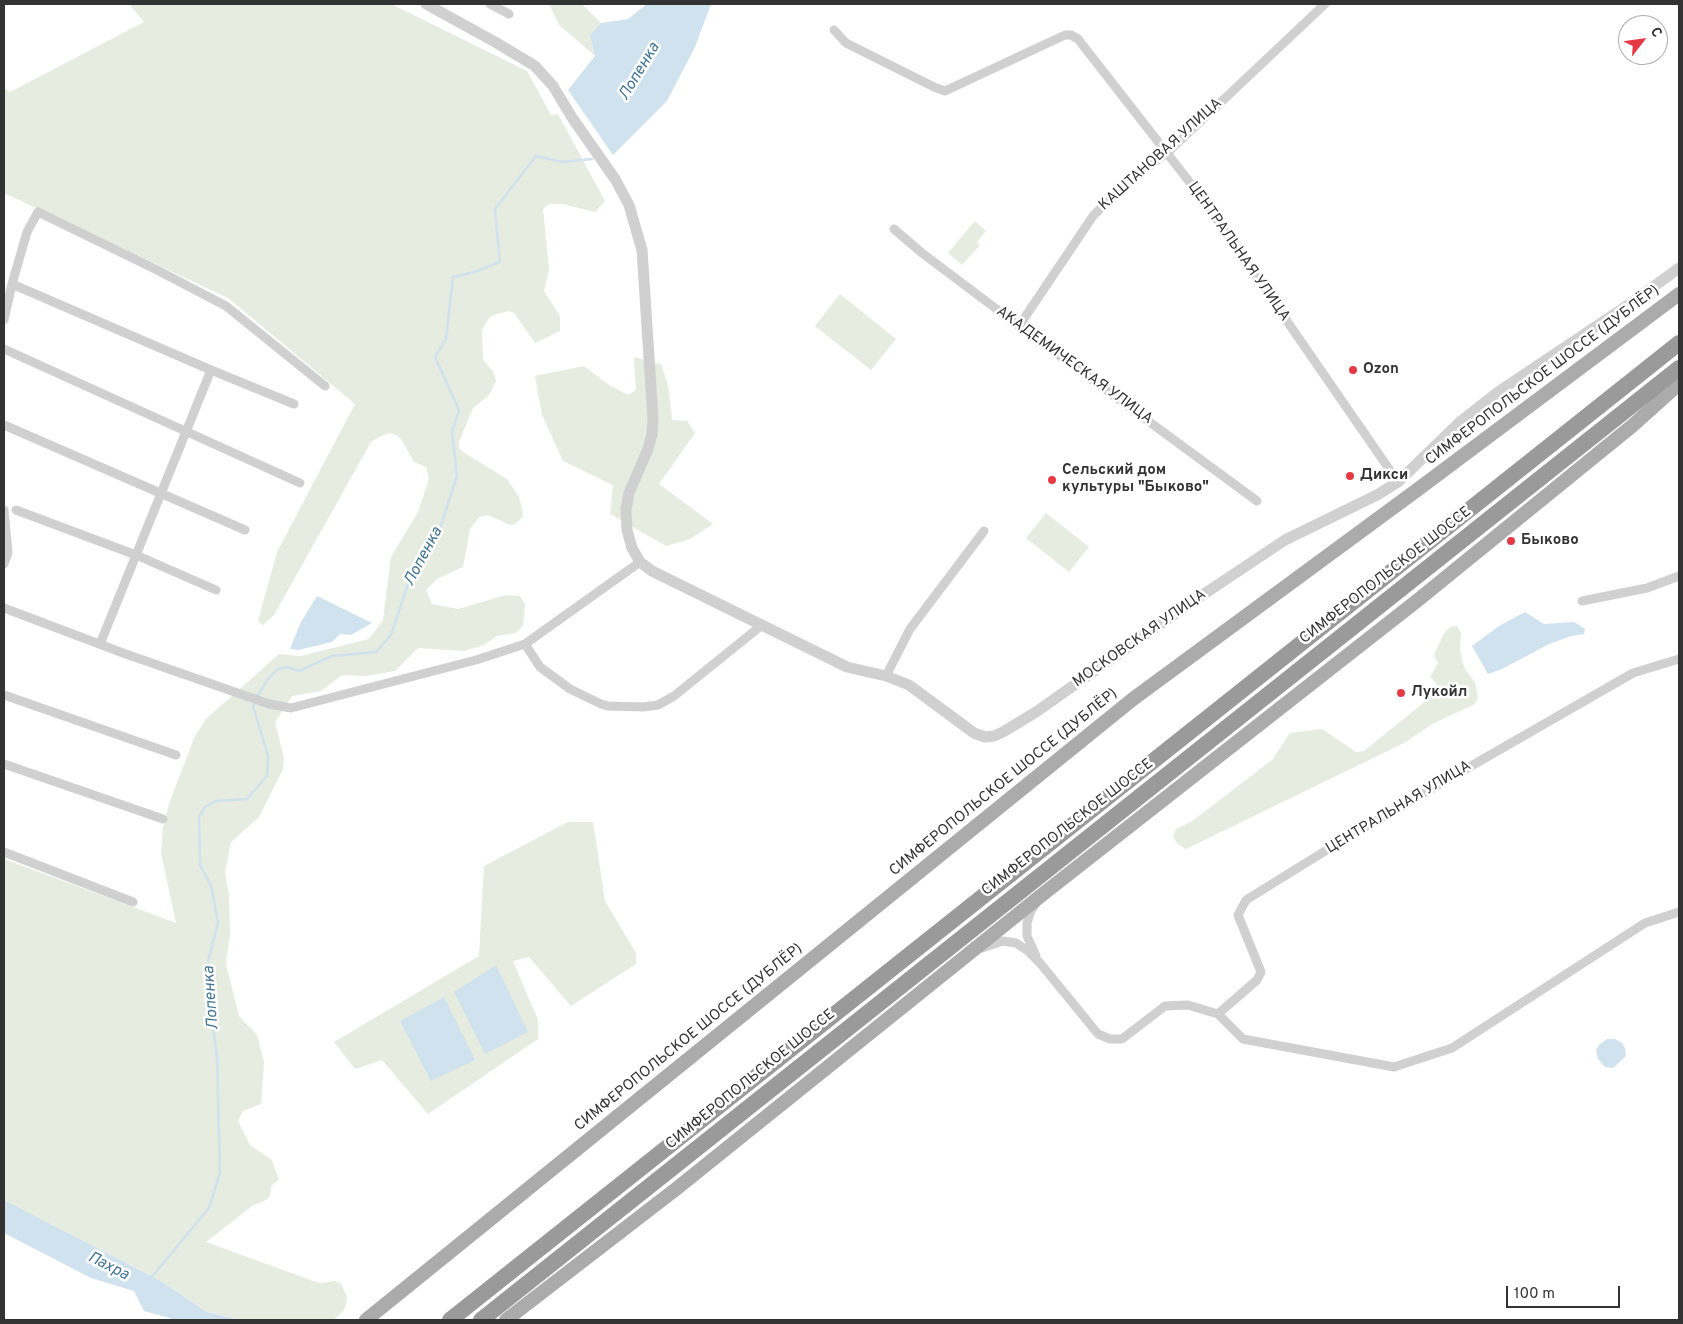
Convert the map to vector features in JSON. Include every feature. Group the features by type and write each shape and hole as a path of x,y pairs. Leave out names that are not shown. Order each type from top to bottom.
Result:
{"highway":[{"name":"СИМФЕРОПОЛЬСКОЕ ШОССЕ","path":"454,1317 1679,343"},
{"name":"СИМФЕРОПОЛЬСКОЕ ШОССЕ","path":"480,1320 1679,368"}],"main road":[{"name":"СИМФЕРОПОЛЬСКОЕ ШОССЕ (ДУБЛЁР)","path":"366,1320 1133,699 1679,294"},
{"path":"506,1320 669,1194 1043,894 1426,594 1632,426 1679,384"}],"street":[{"path":"4,608 269,704 291,708 476,660 525,644 640,562 632,548 626,509 629,492 648,450 653,419 642,250 629,205 615,179 573,119 553,86 535,66 426,4"},
{"path":"490,4 508,14"},
{"name":"КАШТАНОВАЯ УЛИЦА","path":"1019,326 1093,216 1124,185 1168,152 1325,4"},
{"name":"ЦЕНТРАЛЬНАЯ УЛИЦА","path":"834,30 846,43 945,91 1066,35 1071,35 1078,39 1202,198 1398,482"},
{"path":"4,320 27,232 38,212 226,306 325,386"},
{"name":"АКАДЕМИЧЕСКАЯ УЛИЦА","path":"894,229 922,253 1019,326 1257,501"},
{"name":"МОСКОВСКАЯ УЛИЦА","path":"640,562 652,571 847,667 886,676 909,685 974,733 985,737 994,736 1036,712 1189,604 1285,540 1377,495 1398,482 1460,421 1498,392 1634,301 1679,268"},
{"path":"12,284 294,404"},
{"path":"4,350 300,483"},
{"path":"100,644 211,370"},
{"path":"4,425 245,530"},
{"path":"4,510 8,553 4,564"},
{"path":"16,510 136,555 216,590"},
{"path":"886,676 910,629 984,531"},
{"path":"1582,601 1647,588 1679,576"},
{"path":"525,644 540,667 570,689 608,706 643,707 658,705 674,696 762,625"},
{"name":"ЦЕНТРАЛЬНАЯ УЛИЦА","path":"1218,1014 1257,980 1262,972 1238,915 1246,900 1359,830 1633,674 1679,659"},
{"path":"4,695 176,755"},
{"path":"4,764 163,819"},
{"path":"4,852 134,902"},
{"path":"1040,963 1028,936 1027,923 1031,911 1043,894"},
{"path":"970,954 990,944 1003,941 1016,943 1028,951 1040,963 1098,1034 1110,1039 1122,1039 1165,1006 1188,1005 1218,1014 1243,1038 1394,1068 1452,1048 1645,923 1679,912"}],"shaded area":[{"path":"129,4 391,4 527,71 551,115 558,114 605,201 595,212 562,204 549,204 543,209 549,269 544,291 560,316 560,331 535,343 514,313 509,311 490,317 484,326 482,331 483,360 493,371 496,381 489,395 473,408 459,442 459,448 507,479 519,497 523,512 522,518 515,524 510,525 488,515 479,517 470,529 463,567 437,579 426,590 432,604 458,609 506,595 520,596 525,605 523,626 516,633 497,636 484,645 464,651 418,648 395,671 366,676 342,675 321,691 292,696 275,722 284,759 283,769 259,817 231,842 225,873 229,894 230,933 226,964 239,1016 257,1035 264,1062 261,1104 243,1111 238,1121 250,1145 272,1160 279,1180 271,1186 270,1196 266,1200 252,1206 206,1242 313,1281 341,1283 347,1297 346,1305 334,1320 239,1320 207,1312 161,1281 4,1200 4,859 176,923 161,853 163,827 170,801 195,736 206,719 279,654 301,656 369,639 383,620 391,557 418,512 429,479 426,467 414,462 401,439 396,435 389,433 371,442 274,615 263,625 258,621 277,552 355,404 228,298 4,193 4,88 10,92 144,22"},
{"path":"549,4 582,4 601,23 590,35 595,56 559,25"},
{"path":"975,221 986,231 977,242 980,245 962,265 948,253"},
{"path":"840,294 896,339 871,370 815,326"},
{"path":"634,357 661,364 668,385 672,420 687,421 695,433 659,484 713,524 690,539 666,546 610,514 613,485 563,461 542,415 535,376 584,366 609,385 628,395 636,390"},
{"path":"1046,513 1089,547 1069,572 1026,538"},
{"path":"1457,626 1461,633 1460,649 1463,664 1475,682 1478,697 1475,704 1432,724 1406,742 1186,849 1178,844 1173,837 1176,829 1191,822 1272,760 1290,733 1322,729 1356,752 1364,751 1438,691 1436,683 1430,677 1438,663 1434,655 1444,633 1450,627"},
{"path":"568,822 593,822 605,901 636,953 636,964 571,1006 529,957 513,961 538,1020 538,1039 428,1114 382,1060 355,1069 334,1042 479,956 484,866"}],"water":[{"path":"647,4 711,4 695,47 667,101 613,155 568,90 595,56 590,35 601,23 628,19"},
{"path":"317,596 372,623 351,635 340,634 332,642 298,650 290,649 301,622"},
{"path":"1525,612 1544,624 1574,622 1585,629 1584,634 1571,636 1549,644 1502,669 1488,674 1472,646 1499,626"},
{"path":"496,965 528,1032 485,1054 454,992"},
{"path":"444,997 475,1060 431,1081 400,1021"},
{"path":"1607,1039 1615,1039 1622,1043 1625,1048 1626,1056 1613,1068 1605,1067 1598,1059 1596,1050"},
{"name":"Пахра","path":"4,1200 161,1281 207,1312 239,1320 176,1320 144,1311 134,1291 91,1278 4,1233"}],"waterway":[{"name":"Лопенка","path":"257,697 267,680 278,669 288,667 299,671 332,656 376,652 391,635 410,578 439,532 457,475 452,432 459,410 435,357 446,339 453,277 474,272 500,262 495,209 536,156 562,162 592,159"},
{"name":"Лопенка","path":"151,1278 209,1208 220,1173 217,1056 207,966 218,922 211,886 200,865 199,817 205,807 216,801 247,799 267,776 268,756 253,706 255,702"}],"place":[{"name":"Ozon","path":"1353,370"},
{"name":"Дикси","path":"1350,476"},
{"name":"Сельский дом культуры \"Быково\"","path":"1052,480"},
{"name":"Быково","path":"1511,541"},
{"name":"Лукойл","path":"1401,693"}]}
